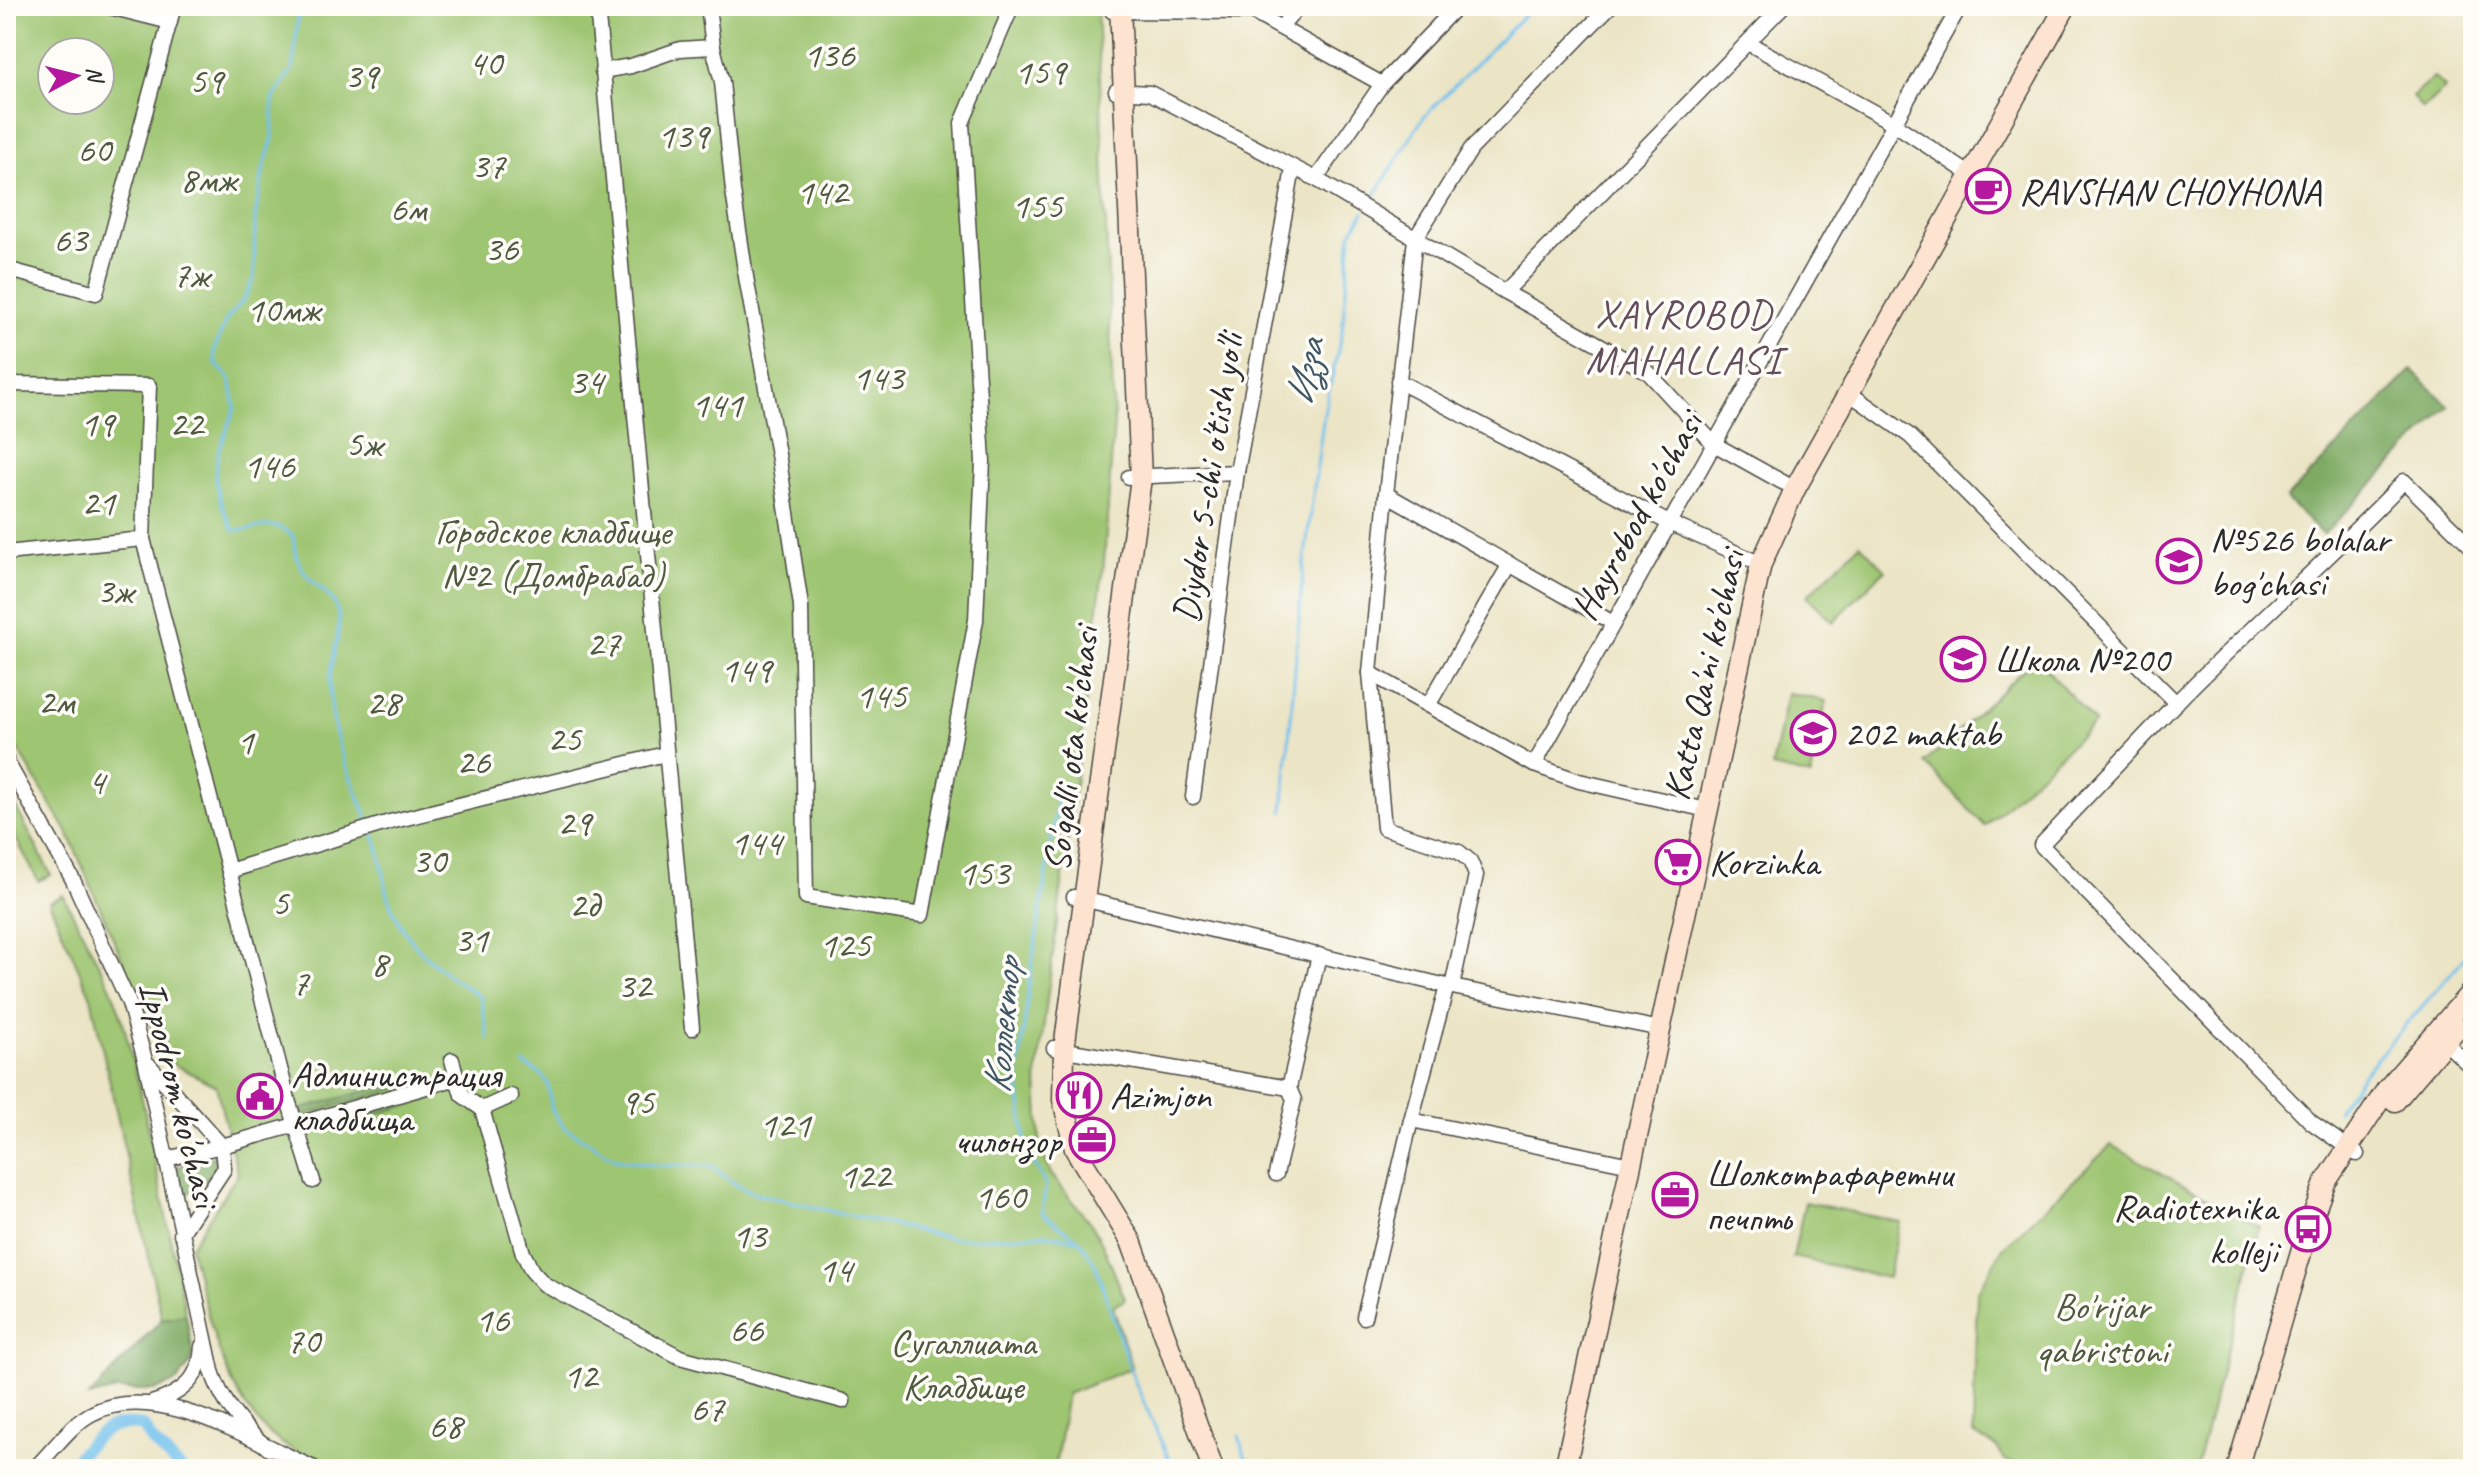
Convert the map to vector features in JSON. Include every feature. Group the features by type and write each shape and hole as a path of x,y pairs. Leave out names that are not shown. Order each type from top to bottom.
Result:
{"main road":[{"name":"Katta Qa'ni ko'chasi","path":"1565,1469 1761,564 1795,489 2066,6"},
{"name":"So'galli ota ko'chasi","path":"1116,8 1135,478 1052,1102 1065,1153 1120,1247 1200,1469"},
{"path":"2440,1037 2473,990"},
{"path":"2250,1469 2329,1209 2353,1150 2387,1089 2440,1037 2473,1010"},
{"name":"So'galli ota ko'chasi","path":"1059,1049 1063,1100 1075,1149 1131,1241 1213,1469"},
{"path":"2237,1469 2312,1217 2325,1183 2353,1150"}],"street":[{"path":"106,6 170,22"},
{"path":"6,269 96,293 174,6"},
{"path":"597,6 692,1028"},
{"path":"708,6 713,47 722,82 733,191 801,606 806,897 922,915 976,620 983,461 962,123 1012,6"},
{"path":"1282,26 1299,6"},
{"path":"1316,179 1382,84 1457,6"},
{"path":"1364,1317 1411,1120 1450,986 1476,875 1470,861 1459,852 1384,828 1370,673 1386,494 1415,239 1471,149 1610,6"},
{"path":"1505,292 1783,6"},
{"name":"Hayrobod ko'chasi","path":"1534,765 1960,6"},
{"path":"1116,8 1252,9 1382,84"},
{"path":"1748,43 1893,123 1971,175"},
{"path":"602,71 631,66 680,49 713,47"},
{"path":"1120,90 1150,93 1316,179 1505,292 1648,372 1714,444 1795,489"},
{"name":"Diydor 5-chi o'tish yo'li","path":"1193,797 1237,472 1293,169"},
{"path":"1398,381 1669,523 1761,564"},
{"path":"6,384 149,386 143,539 313,1181"},
{"path":"1849,393 1910,436 2176,703"},
{"path":"1135,478 1237,472"},
{"path":"2353,1150 2311,1122 2041,845 2216,662 2355,532 2404,481 2473,548"},
{"path":"1386,494 1613,623"},
{"path":"6,553 143,539"},
{"path":"1429,704 1510,564"},
{"path":"1370,673 1534,765 1579,781 1707,810"},
{"path":"229,871 390,822 665,754"},
{"name":"Ippodrom ko'chasi","path":"6,760 73,880 129,1003 145,1060 215,1380 242,1424 269,1449"},
{"path":"1080,898 1450,986 1661,1029"},
{"path":"1276,1174 1294,1100 1289,1088 1319,955"},
{"path":"2440,1037 2473,1069"},
{"path":"1059,1049 1289,1088"},
{"path":"145,1060 222,1146 224,1169 181,1234"},
{"path":"452,1060 462,1095 482,1109 518,1238 527,1263 544,1284 680,1357 843,1401"},
{"path":"166,1159 222,1146 457,1078"},
{"path":"482,1109 511,1096"},
{"path":"1411,1120 1631,1165"},
{"name":"Ippodrom ko'chasi","path":"152,1403 175,1394 195,1376 201,1361 201,1326"},
{"path":"34,1469 89,1414 119,1404 152,1403 194,1413 316,1469"}],"green space":[{"name":"Городское кладбище №2 (Домбрабад)","path":"6,6 1097,6 1114,422 1104,562 1037,1077 1040,1143 1051,1174 1092,1225 1103,1245 1125,1299 1113,1307 1132,1368 1067,1394 1055,1469 350,1469 290,1448 268,1432 249,1411 234,1386 213,1331 190,1247 238,1174 216,1086 165,1060 69,835 6,729"},
{"path":"2434,77 2445,88 2423,109 2412,97"},
{"path":"2412,370 2449,406 2323,535 2286,499"},
{"path":"1860,544 1885,570 1833,622 1807,596"},
{"path":"2036,658 2095,722 1985,826 1925,763"},
{"path":"1787,693 1826,701 1811,776 1772,767"},
{"path":"6,788 51,875 38,881 6,819"},
{"path":"63,895 111,988 122,1018 140,1089 186,1315 162,1319 91,997 49,902"},
{"path":"429,1073 431,1079 303,1115 302,1109"},
{"path":"434,1091 436,1097 308,1133 307,1127"},
{"name":"Bo'rijar qabristoni","path":"2111,1145 2259,1227 2196,1469 2032,1469 2005,1461 1997,1447 1973,1434 1977,1293 2002,1249"},
{"path":"215,1156 217,1170 181,1199 176,1167"},
{"path":"1805,1202 1900,1222 1888,1278 1793,1257"},
{"path":"186,1315 193,1353 190,1364 177,1381 156,1390 116,1390 89,1397 162,1319"}],"waterway":[{"name":"Коллектор","path":"299,6 293,68 273,99 273,138 264,166 255,218 254,278 244,299 226,320 214,351 216,364 230,379 235,408 218,453 215,477 221,503 233,530 270,525 293,536 304,572 336,607 338,629 330,680 333,718 342,753 369,822"},
{"name":"Изза","path":"1368,206 1423,118 1533,6"},
{"name":"Изза","path":"1283,812 1303,571 1324,413 1342,332 1351,234 1364,212"},
{"name":"Коллектор","path":"1059,792 1018,1077 1026,1148 1046,1185 1042,1213 1080,1241 1095,1264 1135,1382 1172,1466"},
{"name":"Коллектор","path":"373,833 396,916 416,946 481,998 488,1038"},
{"path":"2337,1111 2364,1073 2473,948"},
{"name":"Коллектор","path":"524,1064 542,1075 548,1084 552,1110 564,1127 616,1159 655,1165 711,1166 736,1185 757,1194 950,1238 1046,1234 1076,1240"},
{"path":"67,1469 99,1435 108,1429 129,1424 143,1426 153,1442 181,1469"},
{"name":"Коллектор","path":"1239,1436 1249,1469"}],"place":[{"name":"RAVSHAN CHOYHONA","path":"1988,191"},
{"name":"№526 bolalar bog'chasi","path":"2179,561"},
{"name":"Школа №200","path":"1963,659"},
{"name":"202 maktab","path":"1813,733"},
{"name":"Korzinka","path":"1678,862"},
{"name":"Azimjon","path":"1079,1095"},
{"name":"Администрация кладбища","path":"260,1096"},
{"name":"чилонзор","path":"1092,1140"},
{"name":"Шолкотрафаретни печпть","path":"1675,1195"},
{"name":"Radiotexnika kolleji","path":"2308,1229"}],"district":[{"name":"XAYROBOD MAHALLASI","path":"1684,337"}],"park label":[{"name":"136","path":"829,54"},
{"name":"40","path":"485,62"},
{"name":"159","path":"1040,71"},
{"name":"39","path":"361,75"},
{"name":"59","path":"206,80"},
{"name":"139","path":"683,135"},
{"name":"60","path":"94,149"},
{"name":"37","path":"488,165"},
{"name":"8мж","path":"208,179"},
{"name":"142","path":"822,191"},
{"name":"155","path":"1037,205"},
{"name":"6м","path":"408,208"},
{"name":"63","path":"70,239"},
{"name":"36","path":"501,248"},
{"name":"7ж","path":"191,274"},
{"name":"10мж","path":"283,309"},
{"name":"143","path":"878,377"},
{"name":"34","path":"586,381"},
{"name":"141","path":"717,404"},
{"name":"19","path":"97,423"},
{"name":"22","path":"186,423"},
{"name":"5ж","path":"364,443"},
{"name":"146","path":"269,465"},
{"name":"21","path":"98,502"},
{"name":"3ж","path":"115,590"},
{"name":"27","path":"603,643"},
{"name":"149","path":"746,669"},
{"name":"145","path":"881,695"},
{"name":"2м","path":"56,701"},
{"name":"28","path":"383,702"},
{"name":"25","path":"564,738"},
{"name":"1","path":"245,741"},
{"name":"26","path":"473,761"},
{"name":"4","path":"96,781"},
{"name":"29","path":"574,822"},
{"name":"144","path":"756,842"},
{"name":"30","path":"429,860"},
{"name":"153","path":"984,872"},
{"name":"5","path":"280,902"},
{"name":"2д","path":"584,904"},
{"name":"31","path":"471,939"},
{"name":"125","path":"845,944"},
{"name":"8","path":"379,963"},
{"name":"7","path":"300,982"},
{"name":"32","path":"634,985"},
{"name":"95","path":"637,1101"},
{"name":"121","path":"785,1124"},
{"name":"122","path":"865,1175"},
{"name":"160","path":"1000,1196"},
{"name":"13","path":"749,1235"},
{"name":"14","path":"835,1269"},
{"name":"16","path":"492,1319"},
{"name":"66","path":"746,1329"},
{"name":"70","path":"303,1340"},
{"name":"Сугаллиата Кладбище","path":"963,1364"},
{"name":"12","path":"580,1375"},
{"name":"67","path":"707,1408"},
{"name":"68","path":"445,1425"}]}
